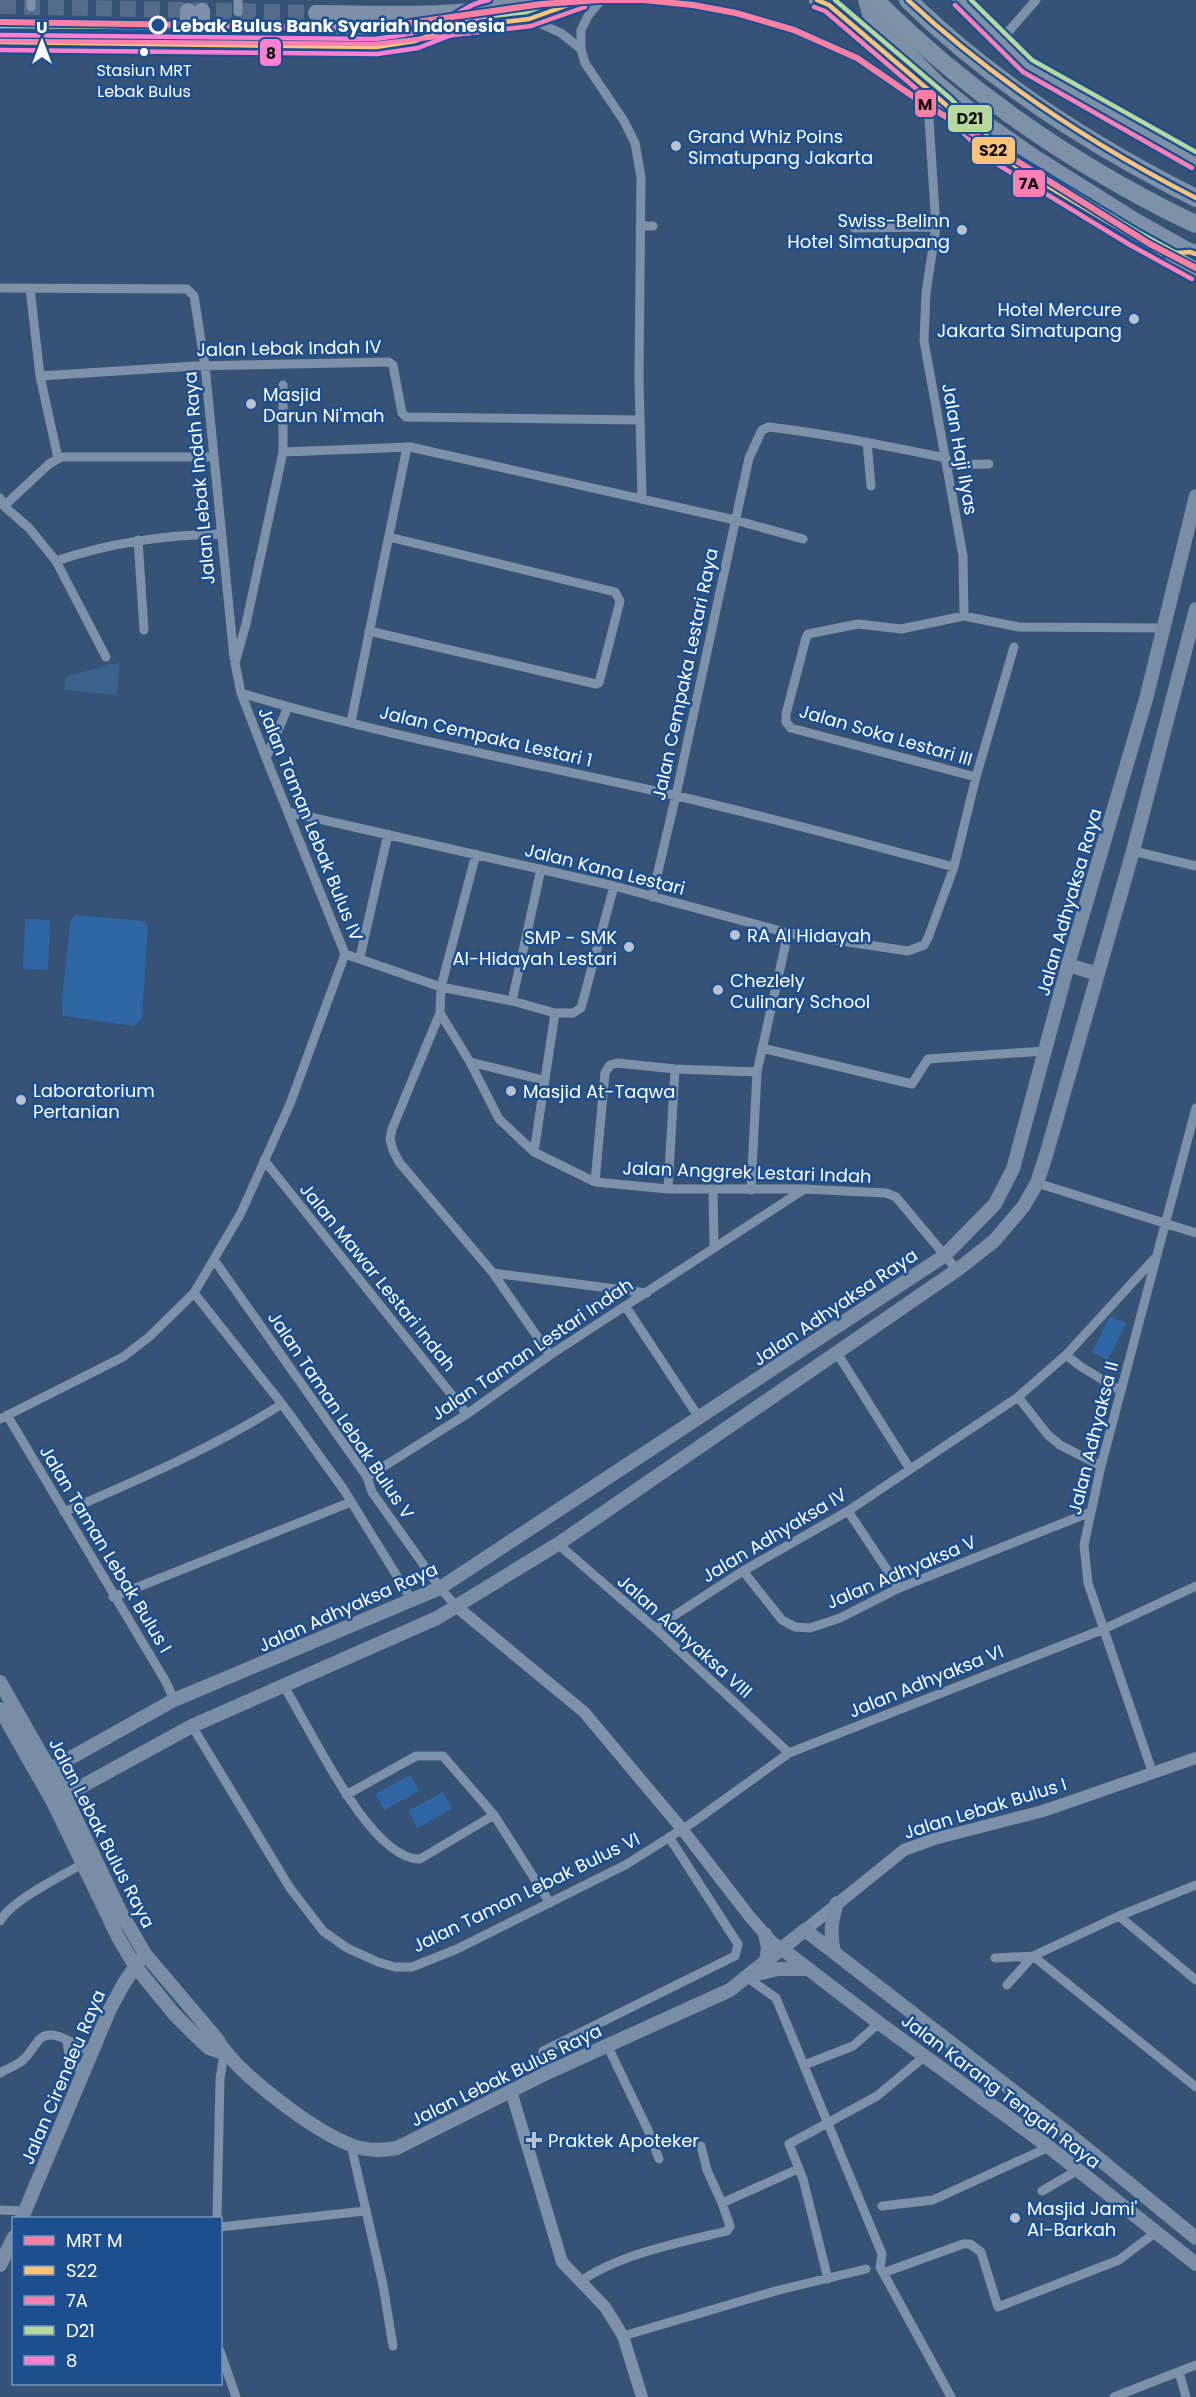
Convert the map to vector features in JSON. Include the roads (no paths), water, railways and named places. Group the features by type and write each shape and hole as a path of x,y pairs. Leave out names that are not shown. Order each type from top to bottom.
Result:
{"highway":[{"path":"316,13 407,15 531,0"},
{"path":"313,37 374,37 529,19 582,0"},
{"path":"866,0 870,14 876,22 945,104 982,142 1002,158 1058,193 1196,272"},
{"path":"875,0 949,67 1002,108 1080,162 1160,207 1196,224"},
{"path":"908,0 967,52 1015,90 1075,129 1196,198"},
{"path":"960,0 1027,66 1196,161"},
{"path":"824,2 933,87 1034,157 1134,220 1194,254"},
{"path":"446,29 482,5"},
{"path":"195,11 195,35"},
{"path":"842,17 876,22"},
{"path":"1162,254 1194,254"}],"main road":[{"name":"Jalan Adhyaksa Raya","path":"44,1772 174,1700 412,1602 440,1588 700,1419 944,1256 995,1204 1013,1169 1068,965 1146,699 1196,496"},
{"path":"59,1799 192,1726 457,1607 558,1544 957,1270 994,1241 1023,1207 1037,1183 1133,851 1196,609"},
{"path":"1068,965 1098,974"},
{"name":"Jalan Lebak Bulus Raya","path":"0,1682 44,1772 145,1954 217,2039 224,2053 243,2071 280,2101 351,2145 381,2151 397,2148 549,2072 730,1990 805,1930"},
{"name":"Jalan Lebak Bulus Raya","path":"0,1709 44,1772"},
{"path":"68,1760 65,1778 71,1785 80,1788"},
{"name":"Jalan Lebak Bulus Raya","path":"59,1799 82,1864 135,1966 175,2015 196,2036 209,2048 224,2053"},
{"path":"834,1952 830,1935 831,1918 837,1903"},
{"name":"Jalan Karang Tengah Raya","path":"805,1930 1074,2138 1196,2238"},
{"path":"765,1934 768,1948 766,1962"},
{"name":"Jalan Karang Tengah Raya","path":"782,1949 1049,2147 1196,2264"},
{"name":"Jalan Cirendeu Raya","path":"23,2215 110,2009 135,1966 145,1954"},
{"path":"749,1977 778,1969 807,1969"},
{"path":"0,2265 12,2240"}],"street":[{"path":"237,0 238,12"},
{"path":"601,0 588,16 581,30 581,50 585,63 624,121 635,143 640,177 639,378 642,498"},
{"path":"1002,40 1036,0"},
{"path":"529,19 561,33 581,50"},
{"name":"Jalan Haji Ilyas","path":"933,87 936,227 926,293 924,341 963,556 964,616"},
{"path":"640,226 653,226"},
{"path":"854,228 936,227"},
{"path":"0,288 30,288 53,461"},
{"name":"Jalan Lebak Indah Raya","path":"30,288 187,289 194,296 206,366 220,534 235,663"},
{"name":"Jalan Lebak Indah IV","path":"40,376 206,366 389,362 393,365 402,413 406,417 640,420"},
{"name":"Jalan Taman Lebak Bulus IV","path":"3,1417 123,1357 143,1343 194,1293 215,1261 241,1213 290,1104 345,954 241,693 235,663 246,624 283,452 283,385"},
{"name":"Jalan Cempaka Lestari Raya","path":"652,897 749,458 762,430 769,427 867,441"},
{"path":"871,486 867,441 946,462 989,464"},
{"path":"283,452 408,447 642,498 803,539"},
{"path":"351,722 408,447"},
{"path":"106,657 56,561 29,528 2,502 53,461 65,456 213,457"},
{"path":"56,561 95,549 138,540 220,534"},
{"path":"369,631 596,684 599,683 620,601 615,592 389,537"},
{"path":"138,540 144,630"},
{"path":"964,616 1019,627 1164,628"},
{"name":"Jalan Soka Lestari III","path":"964,616 901,629 858,624 808,634 786,722 790,728 976,777"},
{"path":"954,867 976,777 1014,647"},
{"name":"Jalan Cempaka Lestari 1","path":"241,693 351,722 676,795 954,867"},
{"path":"266,758 288,707"},
{"name":"Jalan Kana Lestari","path":"288,812 614,886 788,933 908,951 924,945 928,938 954,867"},
{"path":"360,957 388,834"},
{"path":"1133,851 1196,866"},
{"path":"476,855 441,987 440,1013 392,1129 390,1139 399,1162 493,1273 550,1354"},
{"path":"512,1001 541,869"},
{"path":"345,954 360,957 441,987 512,1001 555,1013 573,1013 581,1008 614,886"},
{"path":"751,1190 757,1072 788,933"},
{"name":"Jalan Anggrek Lestari Indah","path":"440,1013 470,1062 499,1119 534,1152 595,1182 668,1189 804,1189 886,1193 896,1197 957,1270"},
{"path":"534,1152 543,1080 555,1013"},
{"path":"762,1048 912,1084 928,1059 1045,1051"},
{"path":"470,1062 543,1080"},
{"path":"595,1182 605,1073 610,1065 617,1063 675,1069 757,1072"},
{"path":"668,1189 675,1069"},
{"name":"Jalan Adhyaksa II","path":"1153,1774 1088,1583 1084,1545 1101,1466 1195,1112"},
{"name":"Jalan Mawar Lestari Indah","path":"264,1160 467,1413"},
{"path":"1037,1183 1196,1233"},
{"name":"Jalan Taman Lestari Indah","path":"367,1477 467,1413 550,1354 626,1307 804,1189"},
{"path":"713,1190 714,1248"},
{"name":"Jalan Adhyaksa IV","path":"655,1628 743,1571 848,1510 1018,1397 1066,1355 1155,1258"},
{"name":"Jalan Taman Lebak Bulus V","path":"215,1261 367,1477 372,1492 440,1588 457,1607"},
{"path":"493,1273 646,1293"},
{"path":"194,1293 282,1404 351,1502 412,1602"},
{"path":"626,1307 700,1419"},
{"path":"837,1353 910,1469"},
{"path":"1066,1355 1121,1391"},
{"path":"1018,1397 1048,1435 1060,1445 1101,1466"},
{"path":"64,1512 179,1462 282,1404"},
{"name":"Jalan Taman Lebak Bulus I","path":"3,1417 64,1512 166,1682 174,1700"},
{"path":"113,1597 351,1502"},
{"path":"848,1510 899,1588"},
{"name":"Jalan Adhyaksa V","path":"743,1571 782,1620 795,1627 810,1628 840,1618 899,1588 1091,1512"},
{"name":"Jalan Adhyaksa VIII","path":"558,1544 655,1628 789,1753"},
{"name":"Jalan Adhyaksa VI","path":"682,1829 789,1753 1104,1629 1196,1586"},
{"path":"457,1607 584,1712 682,1829 765,1934 782,1949"},
{"path":"283,1685 346,1795 391,1849 413,1859 420,1859 494,1815"},
{"name":"Jalan Taman Lebak Bulus VI","path":"192,1726 290,1888 323,1931 347,1948 378,1962 395,1966 412,1967 457,1949 627,1864 682,1829"},
{"path":"346,1795 416,1756 444,1756 494,1815 550,1903"},
{"name":"Jalan Lebak Bulus I","path":"805,1930 904,1850 934,1839 1043,1811 1196,1758"},
{"path":"549,2072 542,2058 543,2051 630,2010 735,1956 738,1944 669,1837"},
{"path":"1,1916 28,1896 82,1864"},
{"path":"995,1959 1033,1956 1119,1916 1196,1886"},
{"path":"1119,1916 1196,1980"},
{"path":"1007,1985 1033,1956"},
{"path":"1033,1956 1196,2087"},
{"path":"1007,1958 1018,1973"},
{"path":"749,1977 776,1998 882,2254 880,2266 883,2273 951,2397"},
{"path":"804,2065 853,2046 879,2023"},
{"path":"0,2073 26,2058 35,2041 42,2037 56,2035 92,2053"},
{"path":"67,2042 70,2061 84,2072"},
{"path":"608,2045 648,2130 659,2159"},
{"path":"217,2217 220,2079 224,2053"},
{"path":"828,2279 808,2198 789,2144 877,2096 925,2056"},
{"path":"511,2091 562,2262 605,2307 623,2336 642,2397"},
{"path":"351,2145 393,2346"},
{"path":"580,2282 593,2272 662,2247 726,2231 730,2226 723,2203 707,2170 701,2146"},
{"path":"882,2206 933,2200 1035,2156 1049,2147"},
{"path":"723,2203 798,2169"},
{"path":"1042,2191 1078,2170"},
{"path":"0,2210 23,2215"},
{"path":"222,2227 365,2211"},
{"path":"883,2273 963,2244 970,2244 981,2252 998,2307 1119,2260 1156,2232"},
{"path":"623,2336 779,2290 866,2270"},
{"path":"222,2357 236,2397"},
{"path":"1114,2397 1196,2365"},
{"path":"1179,2372 1186,2397"}],"tunnel":[{"path":"0,6 316,13"},
{"path":"0,33 313,37"}],"metro line":[{"name":"M","path":"0,22 375,28 542,4 599,0 644,0 693,5 736,13 794,30 857,58 911,95 1150,244 1196,268"}],"place":[{"name":"Lebak Bulus Bank Syariah Indonesia","path":"158,25"},
{"name":"Stasiun MRT Lebak Bulus","path":"144,52"},
{"name":"Grand Whiz Poins Simatupang Jakarta","path":"676,146"},
{"name":"Swiss-Belinn Hotel Simatupang","path":"962,230"},
{"name":"Hotel Mercure Jakarta Simatupang","path":"1134,319"},
{"name":"Masjid Darun Ni'mah","path":"251,404"},
{"name":"RA Al Hidayah","path":"735,935"},
{"name":"SMP - SMK Al-Hidayah Lestari","path":"629,947"},
{"name":"Chezlely Culinary School","path":"718,990"},
{"name":"Masjid At-Taqwa","path":"511,1091"},
{"name":"Laboratorium Pertanian","path":"21,1100"},
{"name":"Praktek Apoteker","path":"534,2140"},
{"name":"Masjid Jami' Al-Barkah","path":"1015,2218"}]}
